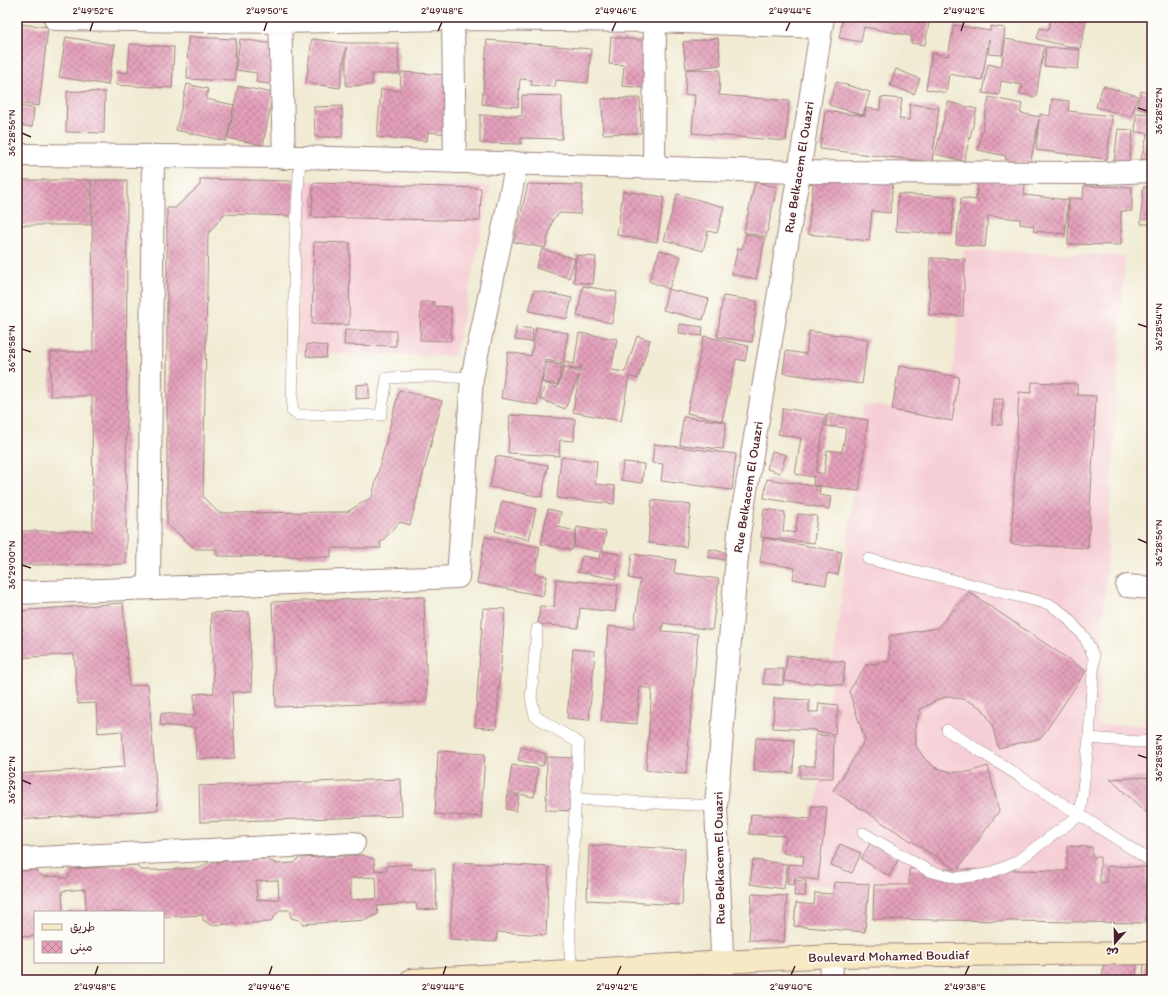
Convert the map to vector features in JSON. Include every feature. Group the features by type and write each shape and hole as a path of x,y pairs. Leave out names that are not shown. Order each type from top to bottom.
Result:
{"main road":[{"name":"Boulevard Mohamed Boudiaf","path":"411,980 571,972 722,971 831,956 1152,953"}],"street":[{"path":"453,18 455,162"},
{"path":"55,19 280,20 453,18 822,22"},
{"path":"654,167 655,19"},
{"path":"280,20 292,158"},
{"name":"Rue Belkacem El Ouazri","path":"722,971 716,806 739,533 799,172 822,22"},
{"path":"17,155 292,158 799,172 1078,173 1152,171"},
{"path":"149,588 153,156"},
{"path":"17,593 458,577 472,378 517,164"},
{"path":"1127,586 1152,588"},
{"path":"17,859 354,843"},
{"path":"831,956 832,980"}],"lane":[{"path":"292,158 295,243 292,411 298,415 381,415 387,378 430,376 472,378"},
{"path":"863,833 929,871 956,878 988,874 1016,862 1080,815 1089,738 1094,657 1085,638 1065,615 1049,604 868,559"},
{"path":"537,630 531,698 535,716 580,743 569,916 571,972"},
{"path":"947,730 1152,862"},
{"path":"1089,738 1139,742 1152,741"},
{"path":"576,799 716,806"}],"shaded area":[{"path":"301,181 491,186 455,356 297,353"},
{"path":"964,250 1125,256 1097,725 1152,725 1152,876 989,882 807,885 863,404 950,415"}],"building":[{"path":"843,17 930,17 925,45 911,43 912,36 864,27 861,42 839,38"},
{"path":"1052,17 1087,17 1080,49 1037,39 1040,28 1048,30"},
{"path":"18,24 48,27 39,106 17,103"},
{"path":"954,25 990,31 991,26 1005,28 1002,55 988,54 989,39 982,80 949,74 946,93 926,89 932,53 948,56"},
{"path":"66,37 115,45 108,85 59,77"},
{"path":"188,37 236,39 235,81 187,79"},
{"path":"611,37 648,41 644,88 622,86 624,65 609,64"},
{"path":"718,38 721,65 687,69 720,70 719,95 789,101 786,141 692,133 695,95 685,95 686,69 683,42"},
{"path":"240,39 280,45 274,85 256,82 257,73 236,70"},
{"path":"312,39 346,43 398,43 399,74 372,74 372,85 346,86 346,47 340,88 306,83"},
{"path":"1006,39 1044,46 1036,97 1020,94 1022,85 1001,81 999,95 983,93 988,64 1001,67"},
{"path":"487,40 591,49 588,83 556,80 555,87 531,85 532,80 520,79 518,107 482,104"},
{"path":"130,44 174,47 172,88 116,85 117,72 128,73"},
{"path":"1046,47 1080,50 1078,69 1044,66"},
{"path":"896,69 920,79 914,94 890,85"},
{"path":"401,72 463,76 459,135 428,132 427,141 377,137 381,89 400,91"},
{"path":"836,82 870,92 863,115 829,105"},
{"path":"187,84 208,89 206,99 234,105 226,141 176,130"},
{"path":"238,86 273,93 263,145 228,138"},
{"path":"1103,86 1138,96 1132,117 1096,107"},
{"path":"67,91 105,92 104,133 66,132"},
{"path":"1141,91 1152,94 1152,112 1137,108"},
{"path":"522,95 562,96 562,139 521,138 521,144 480,143 480,115 522,116"},
{"path":"881,97 902,99 899,119 909,120 910,104 939,108 932,162 820,149 825,111 866,116 866,108 880,110"},
{"path":"989,97 1022,104 1020,113 1040,117 1040,114 1050,116 1052,99 1069,101 1068,111 1112,116 1107,159 1036,150 1039,119 1030,165 1005,159 1006,156 978,150"},
{"path":"640,98 641,133 603,134 602,99"},
{"path":"948,102 977,109 964,161 935,154"},
{"path":"17,106 34,108 32,127 17,125"},
{"path":"342,106 342,137 315,137 314,107"},
{"path":"1136,113 1151,114 1150,126 1152,127 1152,162 1141,159 1148,133 1135,132"},
{"path":"1118,129 1133,130 1129,164 1114,162"},
{"path":"814,173 893,181 890,213 872,211 869,241 808,234"},
{"path":"200,179 295,181 294,216 224,214 208,234 203,497 219,513 347,512 372,497 399,390 442,401 410,525 400,522 380,543 381,548 331,548 331,557 217,556 217,549 196,549 167,524 167,208 175,208 200,185"},
{"path":"978,179 1025,184 1024,195 1068,200 1065,234 1033,231 1034,226 1020,224 1020,219 988,216 985,247 956,244 961,198 976,200"},
{"path":"17,180 91,180 91,225 17,225"},
{"path":"92,180 127,180 126,564 17,565 17,531 93,531 92,396 50,396 51,352 93,352"},
{"path":"755,182 777,187 766,237 744,232"},
{"path":"313,183 481,188 480,221 312,217"},
{"path":"528,184 583,185 580,214 560,213 553,219 545,248 514,242"},
{"path":"1084,186 1132,187 1132,211 1121,211 1121,245 1068,244 1069,198 1083,199"},
{"path":"1143,187 1152,188 1152,224 1141,224"},
{"path":"623,191 664,197 657,242 617,235"},
{"path":"677,194 724,207 717,233 708,231 703,251 664,240"},
{"path":"898,194 954,197 952,234 896,231"},
{"path":"746,234 765,239 756,279 732,274 738,248 742,249"},
{"path":"314,242 350,243 349,325 312,324"},
{"path":"542,249 575,259 569,278 536,268"},
{"path":"660,250 681,257 669,289 649,281"},
{"path":"576,255 596,257 593,284 574,282"},
{"path":"930,258 965,259 963,316 929,315"},
{"path":"583,286 617,292 612,323 577,316"},
{"path":"668,289 709,299 703,320 663,310"},
{"path":"534,290 572,298 567,319 529,311"},
{"path":"723,296 757,301 752,342 717,337"},
{"path":"421,302 434,302 434,306 451,307 451,341 420,340"},
{"path":"680,324 703,327 702,336 679,333"},
{"path":"516,327 533,329 532,342 515,340"},
{"path":"536,327 568,333 563,363 545,360 537,405 501,398 508,352 531,356"},
{"path":"345,330 396,331 396,346 344,345"},
{"path":"809,331 868,339 862,384 783,373 786,351 806,354"},
{"path":"579,333 617,339 611,370 625,372 637,336 650,340 638,379 629,376 621,421 573,412 579,375 565,409 540,399 546,383 557,388 565,367 564,362 574,364","holes":["581,365 580,373 566,367 579,370"]},
{"path":"704,336 748,346 745,361 736,359 722,421 687,413"},
{"path":"307,344 327,346 326,358 306,356"},
{"path":"547,362 562,365 558,385 542,382"},
{"path":"899,366 959,377 952,421 892,410"},
{"path":"1032,382 1077,384 1077,395 1096,396 1088,548 1011,544 1019,392 1031,393"},
{"path":"369,384 369,398 356,399 356,385"},
{"path":"993,399 1003,399 1002,425 992,425"},
{"path":"783,408 826,415 816,472 824,474 827,450 842,452 846,428 826,426 828,414 868,420 859,491 813,485 814,477 795,474 801,438 778,434"},
{"path":"510,415 575,419 574,441 560,440 559,456 508,453"},
{"path":"683,417 726,422 723,449 680,445"},
{"path":"654,444 736,454 732,490 661,481 663,464 652,463"},
{"path":"772,451 786,455 780,473 767,469"},
{"path":"496,456 548,465 542,497 490,487"},
{"path":"561,457 597,461 595,484 615,486 614,504 557,498"},
{"path":"623,462 644,464 642,483 621,480"},
{"path":"767,479 820,487 819,495 831,497 829,509 764,498"},
{"path":"652,500 691,505 686,547 648,543"},
{"path":"502,501 536,509 529,540 495,531"},
{"path":"548,509 561,512 558,527 576,531 572,550 541,544"},
{"path":"764,509 785,512 783,531 795,533 798,514 817,516 814,543 761,537"},
{"path":"577,527 606,532 602,551 620,554 616,579 578,572 582,556 599,559 600,552 574,546"},
{"path":"485,537 540,547 535,574 547,576 543,596 477,583"},
{"path":"764,538 842,552 838,575 828,573 826,585 793,579 795,568 760,562"},
{"path":"710,549 727,553 726,560 708,557"},
{"path":"632,554 676,560 674,573 719,579 712,630 663,623 662,631 698,634 686,774 646,770 652,689 640,687 637,724 601,721 608,626 634,629 640,580 629,578"},
{"path":"556,579 618,585 615,612 580,608 578,628 538,624 540,606 554,607"},
{"path":"969,592 1086,671 1041,738 998,748 992,724 982,708 966,700 949,696 937,700 921,709 915,726 916,746 925,759 934,767 951,772 969,772 988,766 999,811 958,869 1067,871 1067,846 1092,847 1092,857 1100,857 1100,883 1107,883 1107,866 1146,867 1146,923 873,919 874,885 909,885 909,869 955,869 833,791 865,740 849,691 866,665 889,661 889,636 937,628"},
{"path":"424,597 427,702 276,707 272,602"},
{"path":"123,603 129,686 148,684 158,810 17,820 17,774 125,767 122,731 98,733 96,703 78,704 74,654 17,658 17,611"},
{"path":"483,608 505,609 496,729 475,727"},
{"path":"249,612 252,691 232,692 235,758 196,759 195,728 160,725 161,713 195,716 194,694 214,693 211,613"},
{"path":"573,649 595,651 589,720 567,718"},
{"path":"787,655 845,662 843,685 784,681"},
{"path":"764,669 783,669 783,685 763,684"},
{"path":"774,698 809,700 809,712 818,712 819,703 838,705 835,734 816,732 816,730 773,728"},
{"path":"815,735 834,736 833,778 800,778 800,766 815,766"},
{"path":"756,738 794,740 793,773 754,771"},
{"path":"521,747 546,754 543,766 518,760"},
{"path":"438,751 485,754 481,817 435,814"},
{"path":"547,757 576,758 575,811 546,810"},
{"path":"512,765 538,769 534,797 508,792"},
{"path":"1152,777 1152,818 1110,779"},
{"path":"401,779 402,816 200,822 199,786"},
{"path":"508,794 519,796 516,811 506,809"},
{"path":"812,806 827,807 818,880 795,877 794,885 787,884 789,864 803,865 804,856 783,853 786,836 749,834 751,814 811,819"},
{"path":"871,842 899,858 889,876 861,859"},
{"path":"840,844 861,853 852,873 831,865"},
{"path":"589,845 685,849 682,905 587,900"},
{"path":"362,855 374,859 375,871 387,870 386,866 411,864 412,869 435,868 437,909 417,910 416,903 377,906 378,914 366,920 302,924 299,920 291,918 291,910 280,910 270,922 211,925 203,920 203,915 164,917 164,911 68,911 86,910 85,889 62,891 63,911 34,911 34,936 17,937 17,871 36,870 43,877 61,876 61,878 67,878 73,869 134,865 142,870 200,868 209,862 266,859 277,864 294,863 299,858","holes":["376,877 377,899 351,900 350,878","278,880 279,899 257,900 256,881"]},
{"path":"753,860 787,864 784,889 750,884"},
{"path":"454,862 549,867 546,935 497,932 496,942 450,939"},
{"path":"795,880 806,881 805,896 794,896"},
{"path":"834,882 869,884 865,932 794,926 796,903 814,905 815,893 833,894"},
{"path":"752,894 787,896 784,942 749,940"},
{"path":"1144,959 1152,959 1152,980 1143,980"},
{"path":"1104,960 1137,963 1136,980 1102,980"}]}
